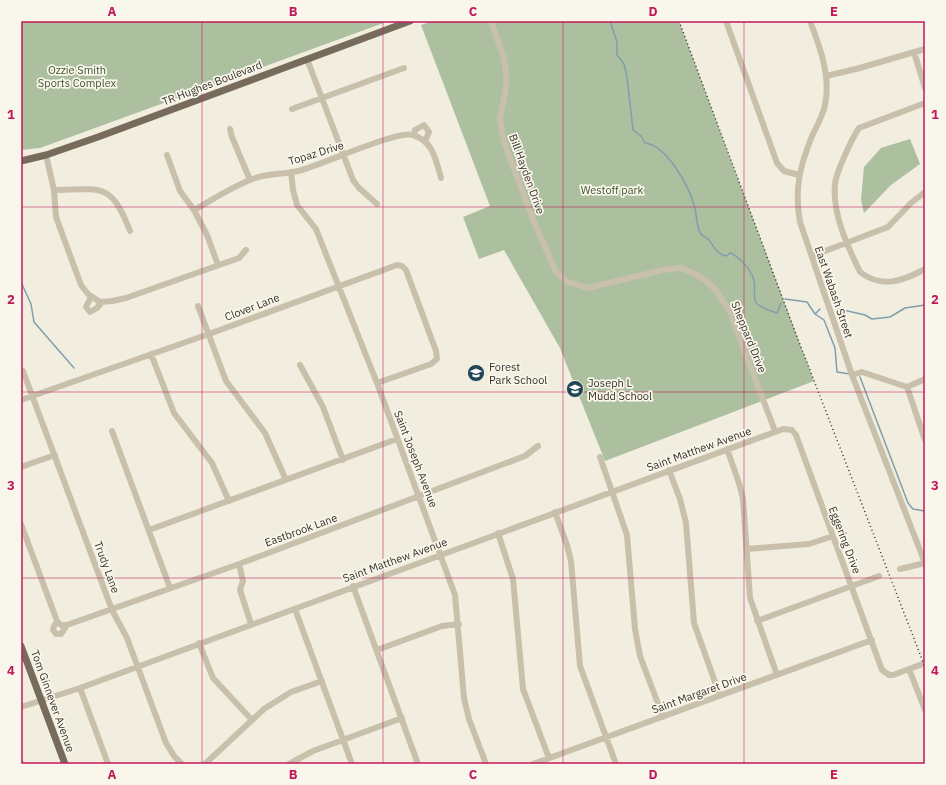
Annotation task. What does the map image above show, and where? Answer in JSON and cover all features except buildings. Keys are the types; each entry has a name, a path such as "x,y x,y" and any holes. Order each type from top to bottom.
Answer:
{"main road":[{"name":"TR Hughes Boulevard","path":"21,161 46,155 410,21"},
{"name":"Tom Ginnever Avenue","path":"21,646 65,764"}],"street":[{"name":"Bill Hayden Drive","path":"491,21 504,58 506,71 506,87 500,119 502,136 510,161 556,272 568,282 588,288"},
{"path":"726,21 777,162 784,171 799,175"},
{"name":"East Wabash Street","path":"810,21 823,57 826,76 825,104 802,162 799,175 797,209 800,222 852,375 925,563"},
{"path":"826,76 925,49"},
{"path":"914,52 925,88"},
{"path":"307,59 353,180 359,188 377,204"},
{"path":"292,109 404,68"},
{"path":"925,103 866,124 859,128 854,135 839,170 835,183 834,196 837,212 860,272 876,281 884,283 894,281 925,269"},
{"name":"Topaz Drive","path":"194,210 250,180 265,174 291,172 400,135 414,135 415,130 424,125 429,132 425,141 433,151 441,178"},
{"path":"230,129 250,180"},
{"path":"414,135 425,141"},
{"path":"46,155 54,190 54,211 81,285 91,297 102,302 126,298 239,258 246,250"},
{"path":"167,155 180,190 194,210 207,235 218,266"},
{"name":"Saint Joseph Avenue","path":"291,172 297,205 316,228 377,383 455,595 466,709 486,764"},
{"path":"54,190 91,189 106,192 115,198 123,212 130,231"},
{"path":"812,256 888,227 911,203 925,192"},
{"name":"Clover Lane","path":"21,400 209,334 392,266 402,266 406,270 436,351 437,359 432,364 377,383"},
{"name":"Sheppard Drive","path":"588,288 663,270 681,268 695,274 706,282 724,300 730,312 775,431"},
{"path":"91,297 86,307 90,312 98,308 102,302"},
{"path":"198,306 226,381 265,433 286,480"},
{"path":"151,354 174,413 212,464 229,501"},
{"path":"300,365 323,407 343,460"},
{"name":"Trudy Lane","path":"23,371 112,610 127,638 166,743 174,756 182,764"},
{"path":"852,375 862,372 907,387 925,379"},
{"path":"907,387 925,440"},
{"name":"Eggering Drive","path":"775,431 787,429 796,435 882,670 885,673 893,675 909,669"},
{"path":"112,431 170,588"},
{"name":"Saint Matthew Avenue","path":"21,707 80,688 775,431"},
{"path":"149,530 398,439"},
{"name":"Eastbrook Lane","path":"21,525 62,624 112,610 420,497 525,456 538,446"},
{"path":"727,449 739,483 742,500 750,598 777,675"},
{"path":"21,467 55,455"},
{"path":"600,457 627,535 636,642 663,717"},
{"path":"669,470 680,499 686,523 694,623 720,696"},
{"path":"555,512 571,561 580,666 605,738 616,764"},
{"path":"498,533 513,579 523,689 549,758"},
{"path":"747,549 809,544 833,536"},
{"path":"900,569 925,563"},
{"path":"239,564 243,581 240,590 241,596 251,624"},
{"path":"757,621 879,576"},
{"path":"353,586 418,764"},
{"path":"295,608 352,764"},
{"path":"377,650 442,626 459,624"},
{"name":"Saint Margaret Drive","path":"533,764 872,640"},
{"path":"199,643 213,678 252,720"},
{"path":"925,663 909,669 925,710"},
{"path":"205,764 252,720 277,700 291,692 322,681"},
{"path":"80,688 108,764"},
{"path":"289,764 313,751 402,718"}],"green space":[{"name":"Ozzie Smith Sports Complex","path":"21,21 389,21 40,148 21,150"},
{"name":"Westoff park","path":"433,21 679,21 814,381 605,461 560,348 504,250 479,259 463,217 490,206 421,25"},
{"path":"910,139 920,164 891,185 864,213 861,200 864,167 881,148"}],"waterway":[{"path":"610,21 617,42 617,55 624,64 627,77 633,130 641,136 645,143 661,151 676,168 691,197 701,235 709,240 719,253 726,256 730,253 741,260 754,280 755,299 757,304 777,313 781,303"},
{"path":"21,282 31,304 34,322 74,368"},
{"path":"785,299 807,302 815,314 824,320 835,348 837,372 850,374"},
{"path":"839,309 865,315 872,319 890,317 905,308 925,305"},
{"path":"815,314 820,309"},
{"path":"860,377 908,503 913,509 925,511"}],"railway":[{"path":"679,21 794,329 925,667"}],"place":[{"name":"Forest Park School","path":"476,373"},
{"name":"Joseph L Mudd School","path":"575,389"}]}
